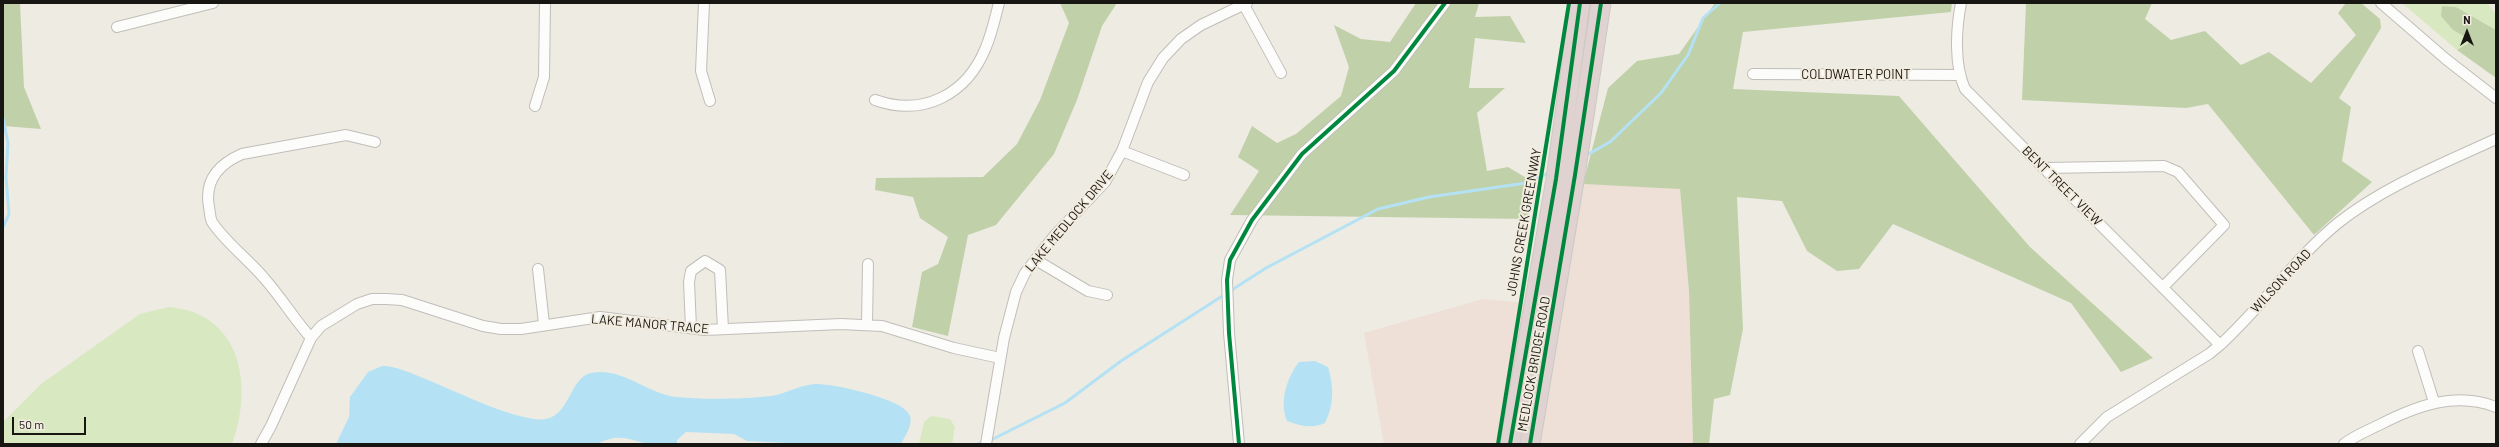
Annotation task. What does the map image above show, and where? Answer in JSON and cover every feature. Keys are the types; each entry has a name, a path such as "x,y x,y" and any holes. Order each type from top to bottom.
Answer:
{"highway":[{"name":"MEDLOCK BRIDGE ROAD","path":"1510,444 1556,179 1580,3"},
{"name":"MEDLOCK BRIDGE ROAD","path":"1530,444 1575,175 1600,3"}],"street":[{"path":"117,27 213,3"},
{"path":"535,106 544,76 545,3"},
{"path":"704,3 701,72 710,101"},
{"path":"875,100 901,107 915,107 929,103 955,89 976,68 983,54 999,3"},
{"path":"1239,444 1229,332 1227,280 1230,260 1252,220 1302,154 1394,71 1445,3"},
{"name":"BENT TREET VIEW","path":"1961,3 1959,15 1959,75 1965,89 2220,345"},
{"path":"2380,3 2447,60 2496,98"},
{"path":"1245,4 1281,73"},
{"name":"LAKE MEDLOCK DRIVE","path":"986,444 1000,358 1016,292 1025,273 1056,235 1105,182 1122,151 1148,82 1163,58 1181,38 1207,22 1245,4"},
{"name":"COLDWATER POINT","path":"1753,74 1959,75"},
{"path":"311,338 292,317 264,278 212,221 207,197 209,184 218,168 242,154 346,135 375,142"},
{"name":"WILSON ROAD","path":"2080,444 2107,417 2209,354 2220,345 2316,243 2359,208 2407,180 2496,139"},
{"path":"1122,151 1184,175"},
{"path":"2044,168 2164,166 2178,172 2224,225 2163,287"},
{"path":"1036,260 1088,291 1106,295"},
{"path":"691,328 689,282 691,271 705,261 720,270 723,329"},
{"path":"867,325 868,264"},
{"path":"538,269 544,324"},
{"name":"LAKE MANOR TRACE","path":"261,444 272,426 311,338 321,326 336,315 372,299 402,300 483,326 501,329 521,329 544,324 600,317 691,328 723,329 867,325 882,326 954,348 1000,358"},
{"path":"2418,351 2434,402"},
{"path":"2348,442 2392,418 2434,402 2457,399 2496,407"}],"shaded area":[{"path":"1583,184 1680,188 1689,291 1693,444 1384,444 1364,333 1483,299 1540,304"}],"green space":[{"path":"3,3 20,3 24,87 41,129 3,126"},
{"path":"1060,3 1117,3 1102,26 1077,100 1054,154 996,225 968,235 948,336 912,327 922,272 938,264 948,237 920,218 913,197 875,190 876,178 983,177 1017,144 1040,100 1069,23"},
{"path":"1416,3 1479,3 1475,17 1510,16 1526,43 1475,38 1469,88 1505,88 1477,113 1487,171 1508,167 1535,183 1528,219 1230,215 1259,171 1238,157 1252,126 1277,143 1296,134 1341,96 1349,67 1334,25 1361,39 1390,42"},
{"path":"1715,3 1952,3 1951,12 1743,32 1733,89 1899,96 2030,247 2153,358 2121,372 2071,303 1893,224 1859,269 1837,271 1807,251 1782,201 1737,197 1743,329 1730,395 1714,399 1709,444 1693,444 1689,291 1680,189 1583,184 1608,88 1637,61 1679,54"},
{"path":"2026,3 2152,3 2145,19 2171,40 2205,31 2241,65 2269,52 2311,83 2356,35 2338,13 2346,3 2361,3 2380,19 2381,28 2339,98 2351,107 2342,161 2372,182 2314,235 2208,104 2186,108 2022,100"},
{"path":"2402,3 2487,3 2496,14 2496,30 2456,7 2442,6 2442,16 2453,30 2472,41 2457,50"},
{"path":"2442,6 2456,7 2496,30 2496,78 2457,50 2472,41 2453,30 2441,16"},
{"path":"169,307 193,312 212,323 226,337 236,356 241,376 242,399 239,421 232,444 3,444 3,422 41,384 140,314"},
{"path":"931,416 950,419 955,427 952,444 919,444 924,422"}],"water":[{"path":"1315,361 1328,367 1331,382 1331,403 1325,423 1315,426 1306,426 1287,421 1284,398 1291,375 1299,362"},
{"path":"382,366 403,370 478,402 534,419 546,419 555,415 562,408 577,383 583,377 591,373 602,372 613,373 666,395 699,399 771,396 809,385 824,384 851,389 882,398 905,410 911,419 908,430 901,444 808,444 747,441 734,434 686,432 677,440 677,444 659,445 623,438 611,439 597,444 336,444 349,417 350,397 368,372"}],"waterway":[{"path":"1585,156 1610,142 1661,93 1688,55 1703,18 1720,3"},
{"path":"3,118 8,143 6,177 9,214 3,227"},
{"path":"978,444 991,440 1065,403 1121,361 1266,268 1378,209 1429,197 1526,183 1549,173"}],"cycle path":[{"path":"1239,444 1229,333 1227,280 1230,260 1252,220 1302,154 1394,71 1445,3"},
{"name":"JOHNS CREEK GREENWAY","path":"1498,444 1569,3"},
{"path":"1510,444 1556,179 1580,3"},
{"path":"1530,444 1575,175 1601,3"}]}
